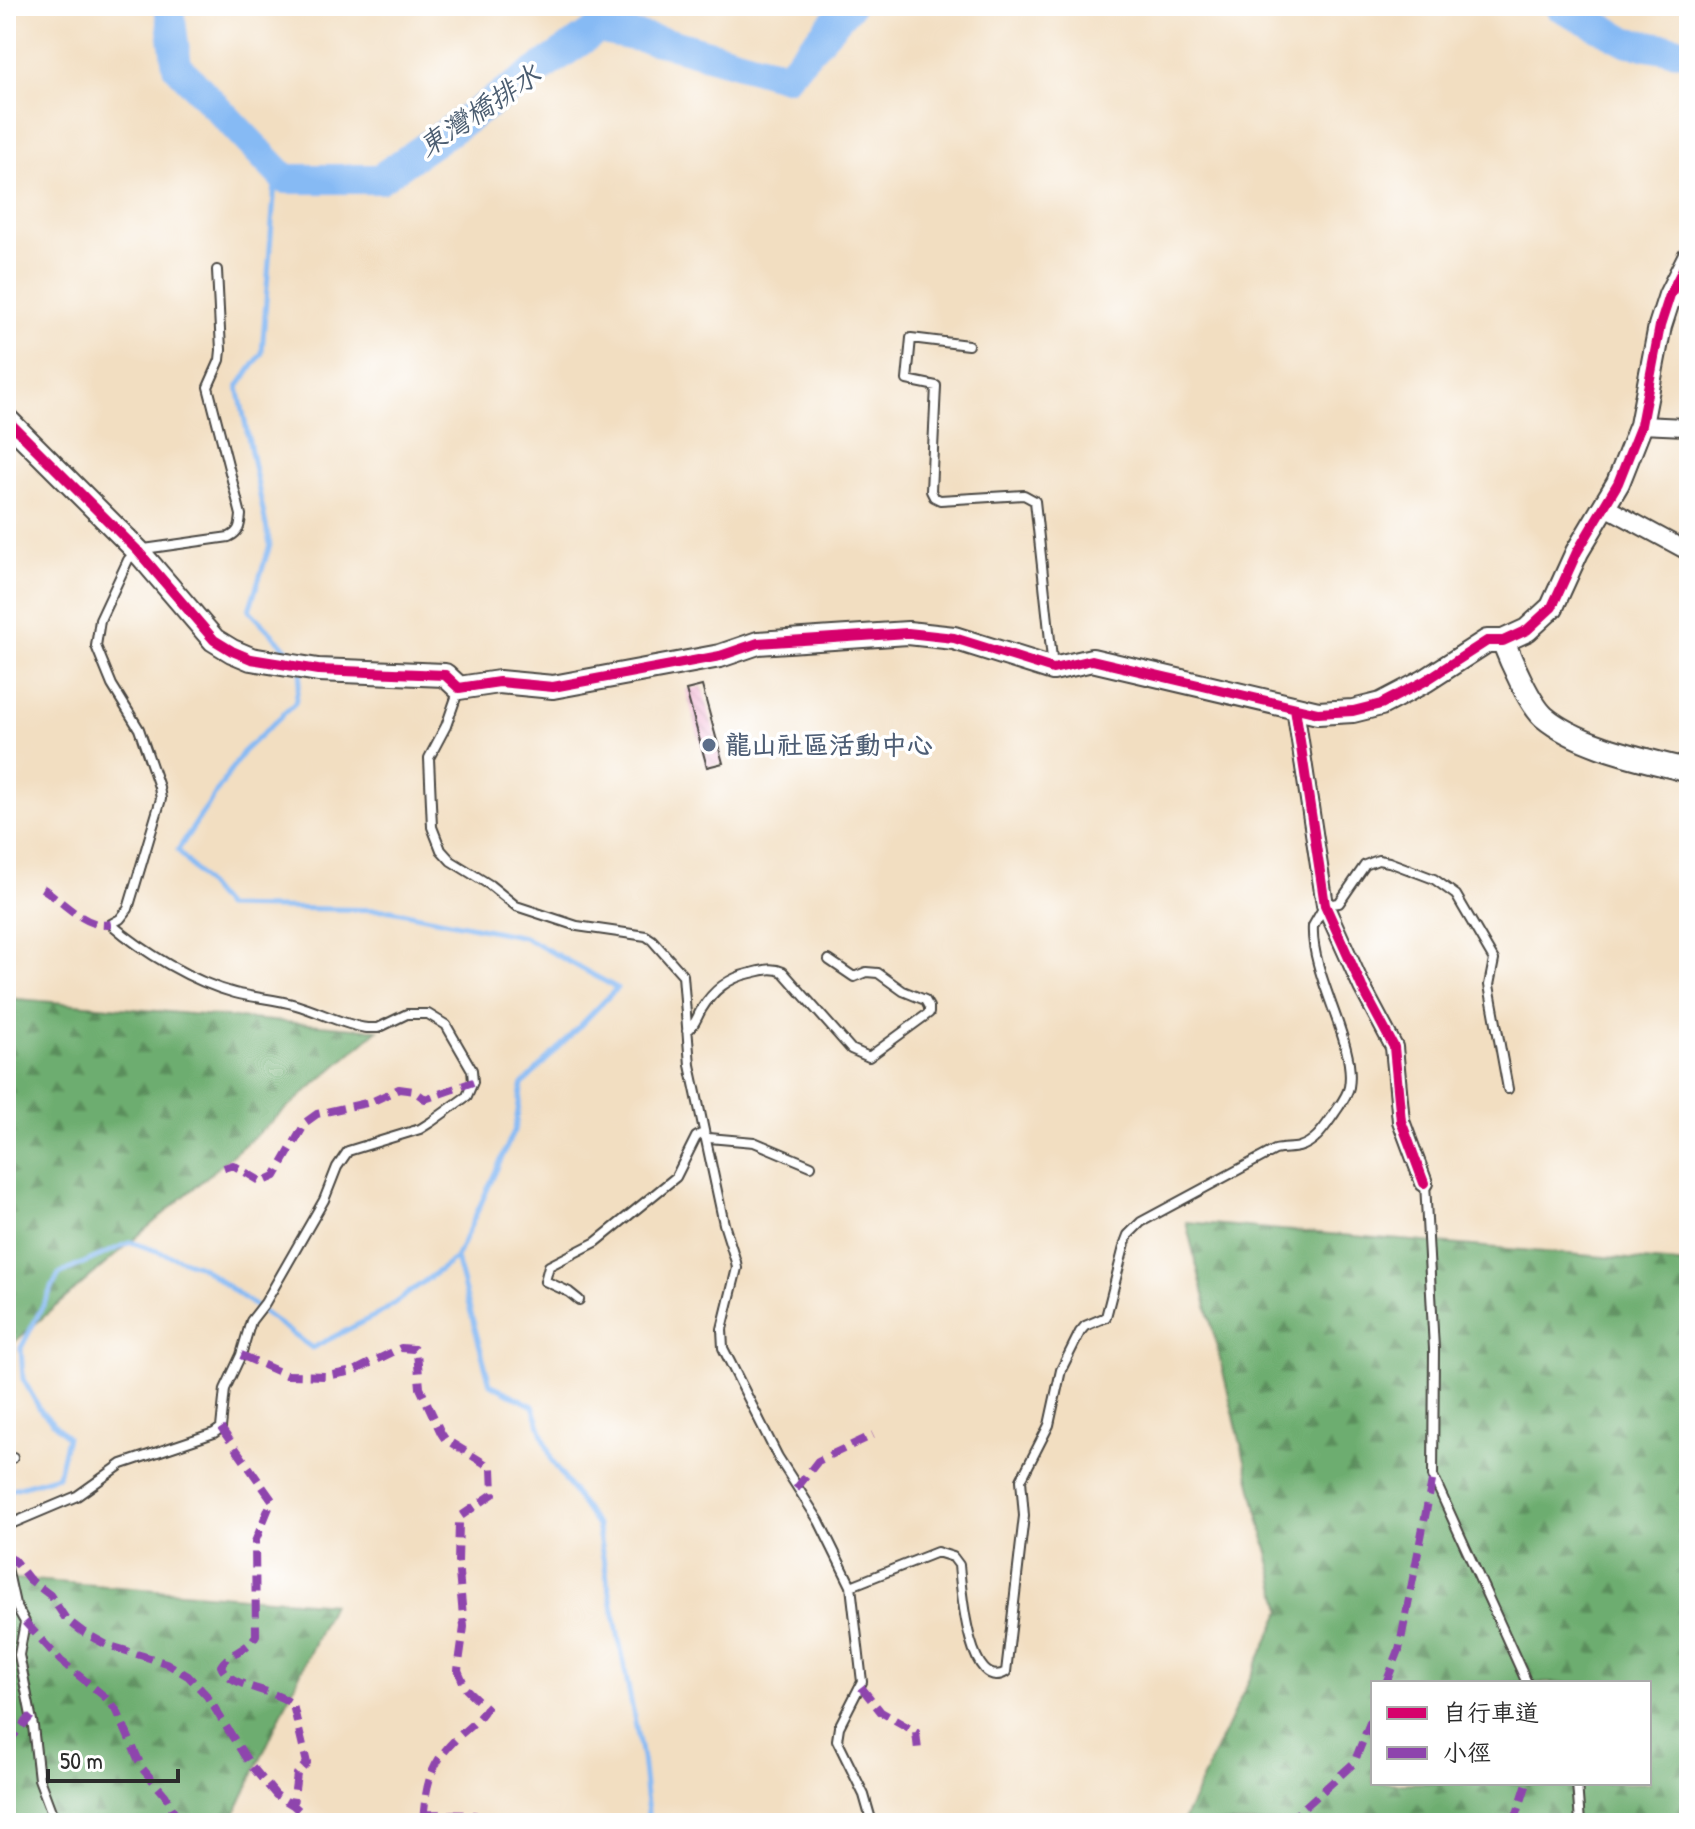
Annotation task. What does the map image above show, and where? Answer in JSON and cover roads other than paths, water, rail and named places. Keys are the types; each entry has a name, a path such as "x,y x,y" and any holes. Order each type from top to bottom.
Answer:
{"street":[{"path":"6,419 137,550 214,640 251,659 313,669 445,675 459,688 499,682 553,687 720,656 758,643 908,633 954,638 1053,669 1092,660 1318,713 1353,711 1381,704 1425,681 1487,641 1503,641 1527,630 1552,607 1577,552 1618,483 1641,425 1660,326 1670,295 1689,257"},
{"path":"1641,425 1685,427 1689,433"},
{"path":"1604,506 1689,552"},
{"path":"1503,641 1514,670 1542,715 1569,732 1640,761 1689,771"},
{"path":"1295,708 1325,905 1362,987 1394,1047 1401,1121 1424,1183"}],"lane":[{"path":"6,1526 77,1496 122,1464 221,1428 225,1389 241,1355 251,1321 265,1303 324,1200 337,1167 348,1151 420,1129 467,1096 473,1082 472,1070 446,1025 428,1014 407,1014 378,1028 367,1028 286,1002 238,994 214,987 141,948 111,924 128,909 161,799 139,729 112,685 96,646 100,620 128,560 137,550 229,537 237,533 240,526 241,515 208,387 221,350 217,270"},
{"path":"968,345 911,338 907,380 936,386 931,491 940,500 1024,495 1035,501 1053,669"},
{"path":"459,688 446,726 429,758 432,827 441,850 451,861 490,885 516,906 577,926 636,934 652,940 683,975 690,1065 724,1224 737,1268 722,1329 724,1352 778,1457 819,1521 851,1586 862,1682 839,1727 837,1740 864,1795 872,1823"},
{"path":"851,1586 937,1552 953,1557 959,1565 966,1631 980,1663 997,1676 1006,1672 1024,1516 1021,1480 1049,1425 1061,1370 1080,1332 1085,1326 1106,1317 1128,1235 1141,1222 1275,1150 1298,1148 1318,1136 1346,1095 1350,1075 1344,1046 1328,1000 1313,926 1325,905 1339,903 1365,865 1378,860 1389,862 1434,879 1456,895 1494,960 1489,985 1508,1089"},
{"path":"687,1031 694,1026 720,986 739,976 768,969 783,972 851,1049 864,1055 875,1054 929,1013 925,1000 903,991 878,973 866,972 854,977 829,960"},
{"path":"579,1300 545,1281 549,1266 596,1242 676,1177 696,1137 754,1142 811,1166"},
{"path":"1424,1183 1434,1349 1433,1476 1526,1681"},
{"path":"6,1563 15,1604 25,1622 19,1655 33,1726 39,1779 51,1811 60,1823"},
{"path":"1577,1785 1580,1823"}],"waterway":[{"name":"東灣橋排水","path":"169,6 177,66 285,179 379,179 598,29 669,43 786,76 849,6"},
{"name":"東灣橋排水","path":"1559,6 1628,42 1689,52"},
{"path":"276,170 262,353 238,387 270,545 249,610 295,658"},
{"path":"6,1491 58,1476 67,1437 41,1411 23,1379 21,1348 59,1274 131,1242 200,1266 312,1348 384,1311 456,1258 515,1129 522,1085 617,988 524,937 391,910 225,907 178,850 243,752 295,703 301,673"},
{"path":"456,1258 490,1384 533,1406 552,1461 597,1526 642,1758 649,1823"}],"place":[{"name":"龍山社區活動中心","path":"709,745"}]}
